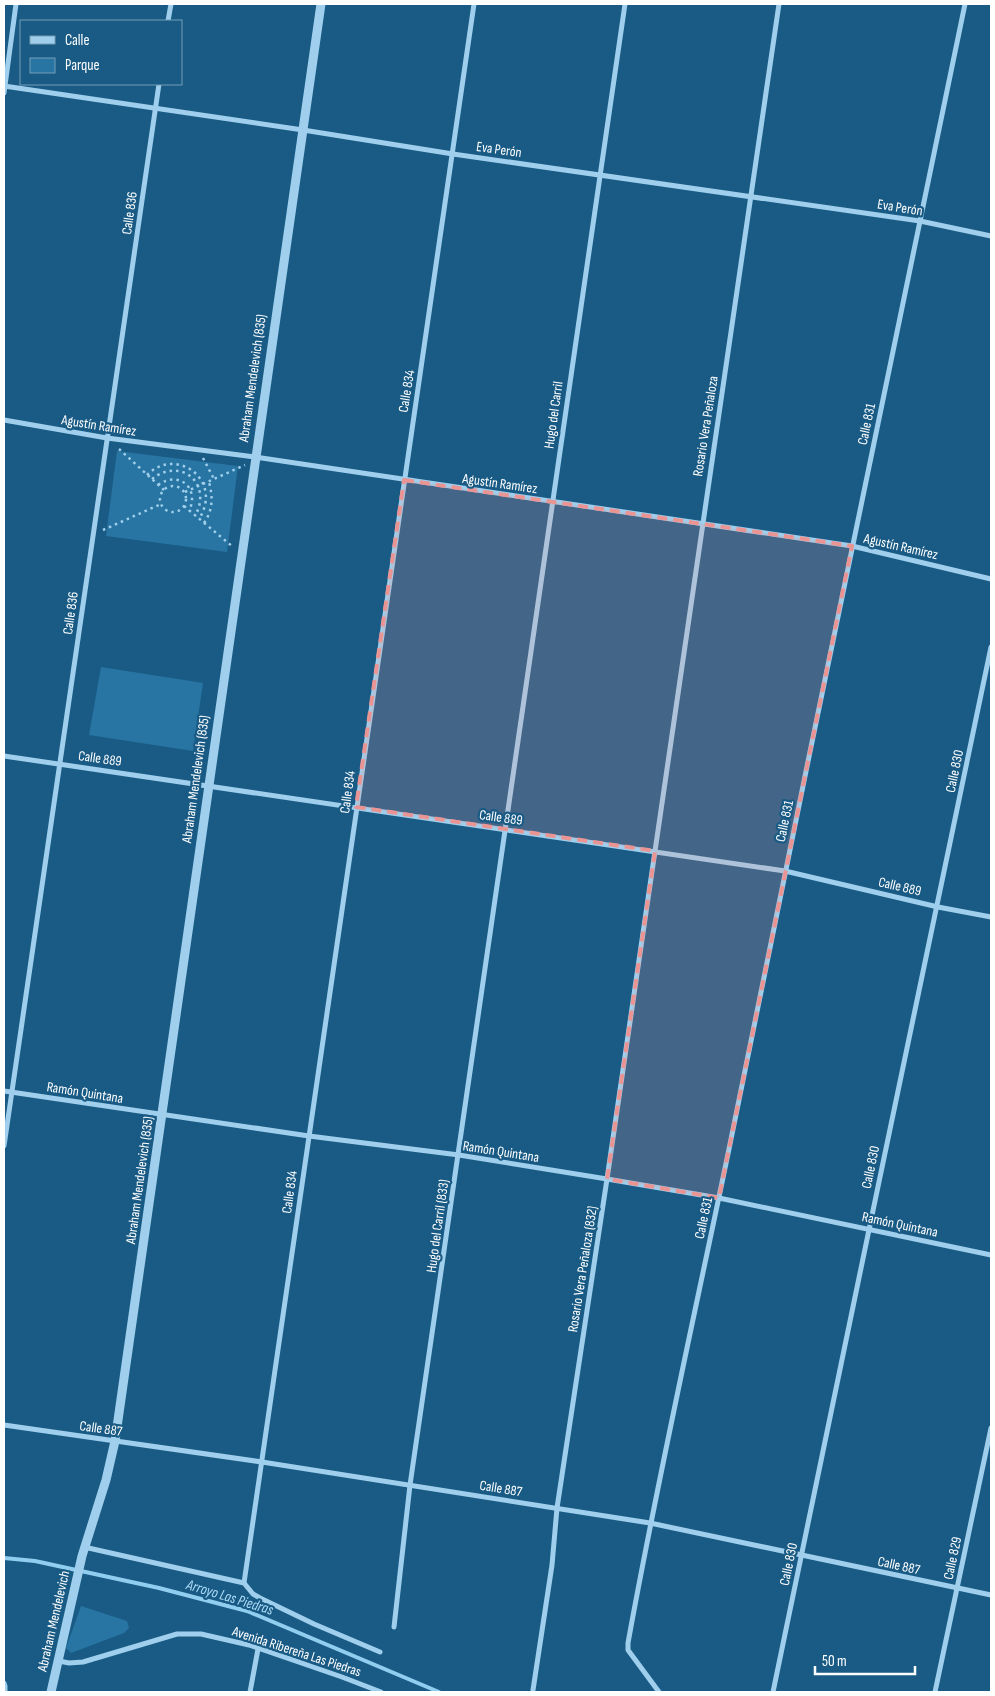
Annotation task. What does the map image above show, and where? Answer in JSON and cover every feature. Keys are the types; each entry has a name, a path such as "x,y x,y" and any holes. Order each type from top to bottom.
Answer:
{"street":[{"path":"4,93 16,4"},
{"path":"168,20 171,4"},
{"name":"Abraham Mendelevich (835)","path":"83,1552 106,1480 115,1441 321,4"},
{"name":"Calle 834","path":"244,1583 474,4"},
{"name":"Hugo del Carril","path":"504,829 625,4"},
{"name":"Rosario Vera Peñaloza","path":"655,851 779,4"},
{"name":"Calle 831","path":"659,1692 628,1650 628,1643 650,1523 719,1198 965,4"},
{"name":"Calle 836","path":"4,1146 159,85"},
{"name":"Eva Perón","path":"4,86 453,154 920,221 991,236"},
{"name":"Agustín Ramírez","path":"4,420 107,438 852,546 991,578"},
{"name":"Calle 830","path":"773,1692 868,1229 938,907 991,647"},
{"name":"Calle 889","path":"4,756 785,871 938,907 991,917"},
{"name":"Hugo del Carril (833)","path":"394,1627 410,1485 459,1155 504,829"},
{"name":"Rosario Vera Peñaloza (832)","path":"533,1690 552,1565 557,1508 655,851"},
{"name":"Ramón Quintana","path":"4,1091 309,1136 459,1155 607,1179 719,1198 991,1255"},
{"name":"Calle 887","path":"4,1425 262,1462 650,1523 991,1596"},
{"name":"Calle 829","path":"935,1692 991,1428"},
{"name":"Avenida Ribereña Las Piedras","path":"83,1552 244,1583 253,1594 260,1598 314,1624 380,1652"},
{"name":"Abraham Mendelevich","path":"51,1692 83,1552"},
{"name":"Avenida Ribereña Las Piedras","path":"59,1661 69,1663 83,1662 177,1634 201,1634 249,1645 381,1692"},
{"path":"250,1692 258,1649"},
{"path":"4,1683 6,1686 5,1692"}],"path":[{"path":"107,438 164,490"},
{"path":"199,450 214,479"},
{"path":"185,492 255,459"},
{"path":"147,475 160,466 170,464 182,465 192,470 200,478 207,498 205,510 199,519"},
{"path":"152,479 168,470 178,470 194,480 198,486 201,498 200,507 195,516"},
{"path":"158,485 164,480 177,479 183,482 190,490 192,504 189,511"},
{"path":"204,523 211,507 212,494 209,481"},
{"path":"174,486 185,492 186,501 184,506 178,511 166,510 161,504 161,495 164,490 174,486"},
{"path":"93,534 161,504"},
{"path":"184,506 241,554"}],"highlighted area":[{"path":"404,480 852,546 719,1198 607,1179 655,851 356,807"}],"green space":[{"path":"117,451 238,466 227,552 106,536"},
{"path":"101,667 203,683 193,751 89,735"},
{"path":"81,1606 127,1621 129,1628 124,1633 71,1653 66,1648"}],"waterway":[{"name":"Arroyo Las Piedras","path":"4,1558 35,1561 159,1588 247,1611 439,1692"}]}
